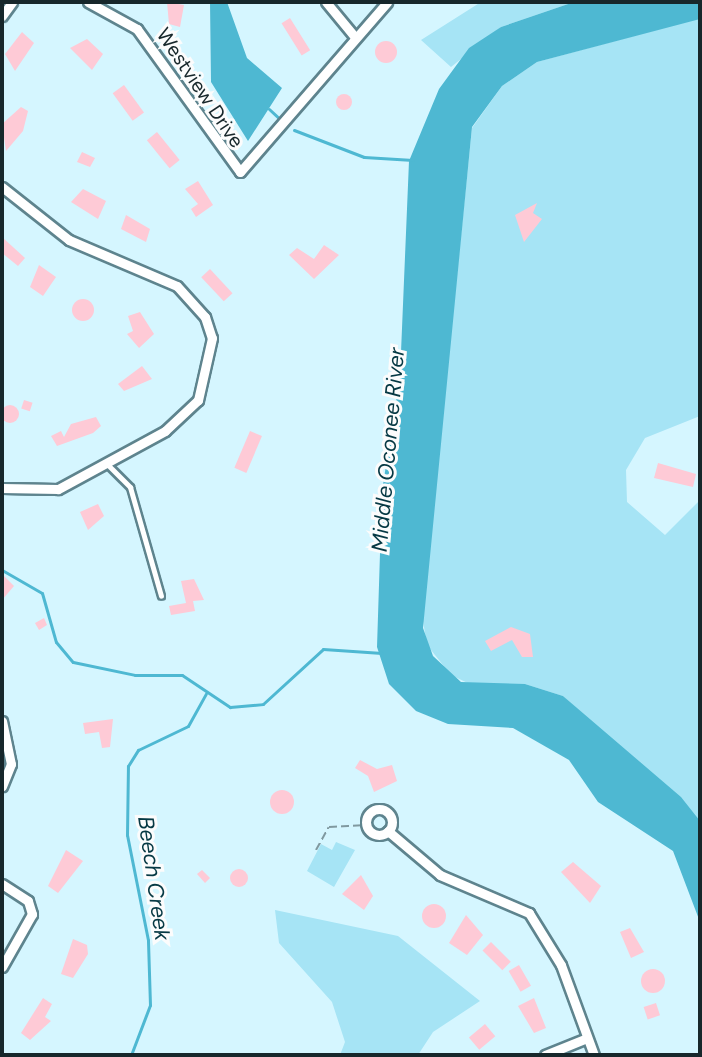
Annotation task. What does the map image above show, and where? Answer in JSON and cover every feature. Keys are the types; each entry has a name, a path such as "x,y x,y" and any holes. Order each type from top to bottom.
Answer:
{"street":[{"path":"2,16 12,2"},
{"name":"Westview Drive","path":"88,2 137,29 240,172 324,82 354,36"},
{"path":"326,2 354,36 387,2"},
{"path":"2,187 69,240 177,286 205,317 211,362 198,400 165,431 42,494 2,488"},
{"path":"2,721 11,764 2,786"},
{"path":"388,831 440,875 529,913 561,965 594,1055"},
{"path":"2,884 28,901 32,914 2,967"},
{"path":"545,1055 587,1038"}],"lane":[{"path":"106,463 130,487 161,596"}],"path":[{"path":"316,850 329,827 362,825"}],"shaded area":[{"path":"210,2 227,2 247,58 282,88 248,141 211,82"},
{"path":"481,2 574,2 501,27 451,67 421,40"},
{"path":"574,2 700,2 700,19 537,62 502,86 472,127 423,628 433,656 461,682 525,684 563,696 681,797 700,821 700,922 673,851 598,802 569,760 513,728 448,724 416,711 389,684 377,647 382,491 400,376 409,161 439,89 469,48 501,27"},
{"path":"700,18 700,416 645,438 626,470 627,502 665,535 700,500 700,821 563,696 525,684 474,686 451,675 427,645 422,615 472,128 502,86 537,62"},
{"path":"336,842 355,850 334,887 307,871 321,844 332,850"},
{"path":"275,910 398,936 480,1001 433,1032 418,1055 340,1055 345,1042 332,1002 279,943"}],"building":[{"path":"167,2 184,5 180,27 169,24"},
{"path":"290,18 310,50 302,56 282,23"},
{"path":"22,32 34,43 15,71 5,54"},
{"path":"87,39 103,54 92,70 70,48"},
{"path":"386,41 394,44 397,52 394,60 386,63 378,60 375,52 378,44"},
{"path":"124,85 144,113 133,121 113,93"},
{"path":"344,94 352,102 344,110 336,102"},
{"path":"21,107 28,111 23,131 6,151 2,124"},
{"path":"157,132 180,160 170,168 147,140"},
{"path":"82,152 95,158 90,167 77,162"},
{"path":"198,181 213,205 196,217 191,209 198,204 185,189"},
{"path":"83,189 106,201 98,219 71,202"},
{"path":"537,203 533,213 542,219 524,242 515,215"},
{"path":"126,215 150,229 146,242 121,229"},
{"path":"2,237 25,258 18,266 2,253"},
{"path":"324,245 339,255 314,279 289,255 297,248 314,259"},
{"path":"39,265 56,277 43,296 30,287"},
{"path":"210,269 233,293 224,301 201,277"},
{"path":"83,299 91,302 94,310 91,318 83,321 75,318 72,310 75,302"},
{"path":"140,312 154,334 139,348 127,334 133,331 128,316"},
{"path":"142,366 152,379 124,391 118,384"},
{"path":"24,400 33,403 30,411 21,409"},
{"path":"10,405 19,414 10,423 1,414"},
{"path":"96,417 101,426 93,433 57,446 51,436 61,431 64,437 71,424"},
{"path":"250,431 262,436 246,473 234,468"},
{"path":"658,463 696,474 693,487 654,478"},
{"path":"98,504 104,516 88,530 80,512"},
{"path":"2,574 14,586 2,600"},
{"path":"194,579 204,600 193,601 195,611 171,615 169,606 186,603 181,581"},
{"path":"44,618 47,625 39,630 35,623"},
{"path":"511,627 530,634 533,657 522,657 512,640 491,651 485,641"},
{"path":"113,719 110,747 102,748 99,732 85,734 83,723"},
{"path":"360,760 377,769 392,765 397,781 374,792 368,776 355,768"},
{"path":"282,790 291,793 294,802 291,811 282,814 273,811 270,802 273,793"},
{"path":"66,850 83,861 58,893 48,886"},
{"path":"573,862 601,886 590,903 561,872"},
{"path":"235,869 243,869 248,878 246,885 235,887 230,882 230,874"},
{"path":"202,870 210,878 205,883 197,874"},
{"path":"361,875 373,896 364,910 342,894"},
{"path":"434,904 445,911 446,916 439,927 434,928 423,921 422,916 429,905"},
{"path":"466,915 483,935 467,955 449,943"},
{"path":"630,928 644,952 631,958 620,932"},
{"path":"73,939 87,945 88,954 73,978 61,974"},
{"path":"491,942 511,962 502,970 483,950"},
{"path":"519,965 531,986 521,992 509,971"},
{"path":"653,969 664,976 665,981 658,992 653,993 642,986 641,981 648,970"},
{"path":"43,998 52,1004 45,1017 51,1021 30,1040 21,1033"},
{"path":"534,998 546,1028 534,1033 518,1006"},
{"path":"656,1003 660,1015 648,1019 644,1007"},
{"path":"485,1024 495,1036 479,1050 469,1037"}],"waterway":[{"path":"269,109 281,120"},
{"path":"294,130 364,157 413,160"},
{"path":"2,570 42,593 56,642 73,662 135,675 182,675 230,707 263,704 323,649 382,653"},
{"name":"Beech Creek","path":"131,1055 150,1005 148,940 127,835 128,766 138,750 188,726 206,694"}],"water label":[{"name":"Middle Oconee River","path":"388,450"}]}
